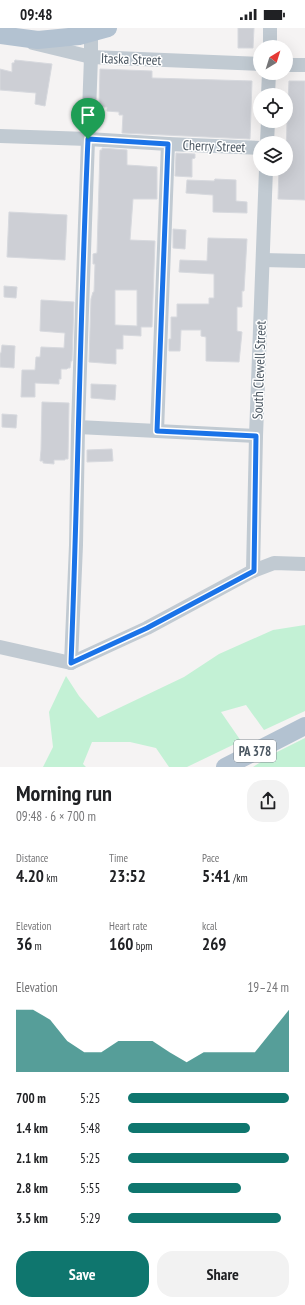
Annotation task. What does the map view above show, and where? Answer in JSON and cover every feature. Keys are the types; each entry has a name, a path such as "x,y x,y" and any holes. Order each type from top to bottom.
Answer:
{"main road":[{"path":"3,36 38,40 79,36 91,30 108,28"},
{"name":"PA 378","path":"225,767 305,726"}],"street":[{"path":"270,28 270,40"},
{"path":"71,663 76,545 78,427 91,30"},
{"name":"Itaska Street","path":"3,36 91,58 253,64"},
{"path":"293,65 305,65"},
{"name":"Cherry Street","path":"0,136 253,148"},
{"path":"157,431 168,144"},
{"name":"South Clewell Street","path":"254,571 256,436 266,176"},
{"path":"262,260 305,261"},
{"path":"78,427 256,436"},
{"path":"0,647 71,663 147,628 254,571 274,563 305,564"}],"green space":[{"path":"305,625 305,711 264,730 246,705 221,712 241,741 187,767 169,767 156,748 130,742 92,742 83,764 86,767 43,767 53,747 49,712 66,676 79,696 98,718 184,677 219,654 273,630"},
{"path":"305,738 305,767 253,767 275,753"}],"building":[{"path":"238,28 254,28 253,48 238,48"},
{"path":"15,60 52,64 45,106 35,104 36,93 0,90 0,69 12,72 12,63 14,63"},
{"path":"100,69 152,71 152,78 252,81 250,139 122,133 123,115 119,115 119,112 107,111 107,107 99,107"},
{"path":"289,81 305,81 305,200 278,199 279,176 293,176 293,136 287,136 287,128 293,128 293,88 289,88"},
{"path":"102,148 127,150 127,165 157,167 157,199 133,199 130,240 155,241 152,327 141,327 141,336 123,335 123,349 116,349 116,364 89,362 91,299 94,292 95,264 93,264 93,254 97,253 100,150 102,150","holes":["115,290 137,290 137,326 115,325"]},
{"path":"176,153 195,154 195,158 192,159 192,177 175,176"},
{"path":"215,179 236,180 236,201 247,202 247,213 213,212 213,195 186,193 187,180 214,181"},
{"path":"9,212 67,215 65,260 7,257"},
{"path":"173,229 186,230 185,249 173,248"},
{"path":"208,238 247,239 242,307 237,307 237,331 242,332 239,362 206,361 206,337 201,336 201,330 181,330 180,351 169,351 169,339 171,339 171,317 177,317 177,304 209,304 209,298 214,298 214,274 179,272 180,260 207,261"},
{"path":"4,286 17,287 16,298 4,297"},
{"path":"41,300 74,302 72,361 70,368 61,369 61,379 59,379 59,384 35,383 35,397 21,397 22,370 35,370 36,357 40,357 41,347 64,348 65,333 40,331"},
{"path":"2,345 15,346 14,368 0,367 0,353"},
{"path":"91,384 116,385 115,400 91,398"},
{"path":"42,402 69,403 68,459 54,460 54,464 43,463 43,461 40,461"},
{"path":"2,414 17,415 16,428 2,427"},
{"path":"112,449 113,461 87,462 87,450"}],"route":[{"path":"88,139 168,144 157,431 256,436 254,571 147,628 71,663 76,545 78,427 88,139"}]}
